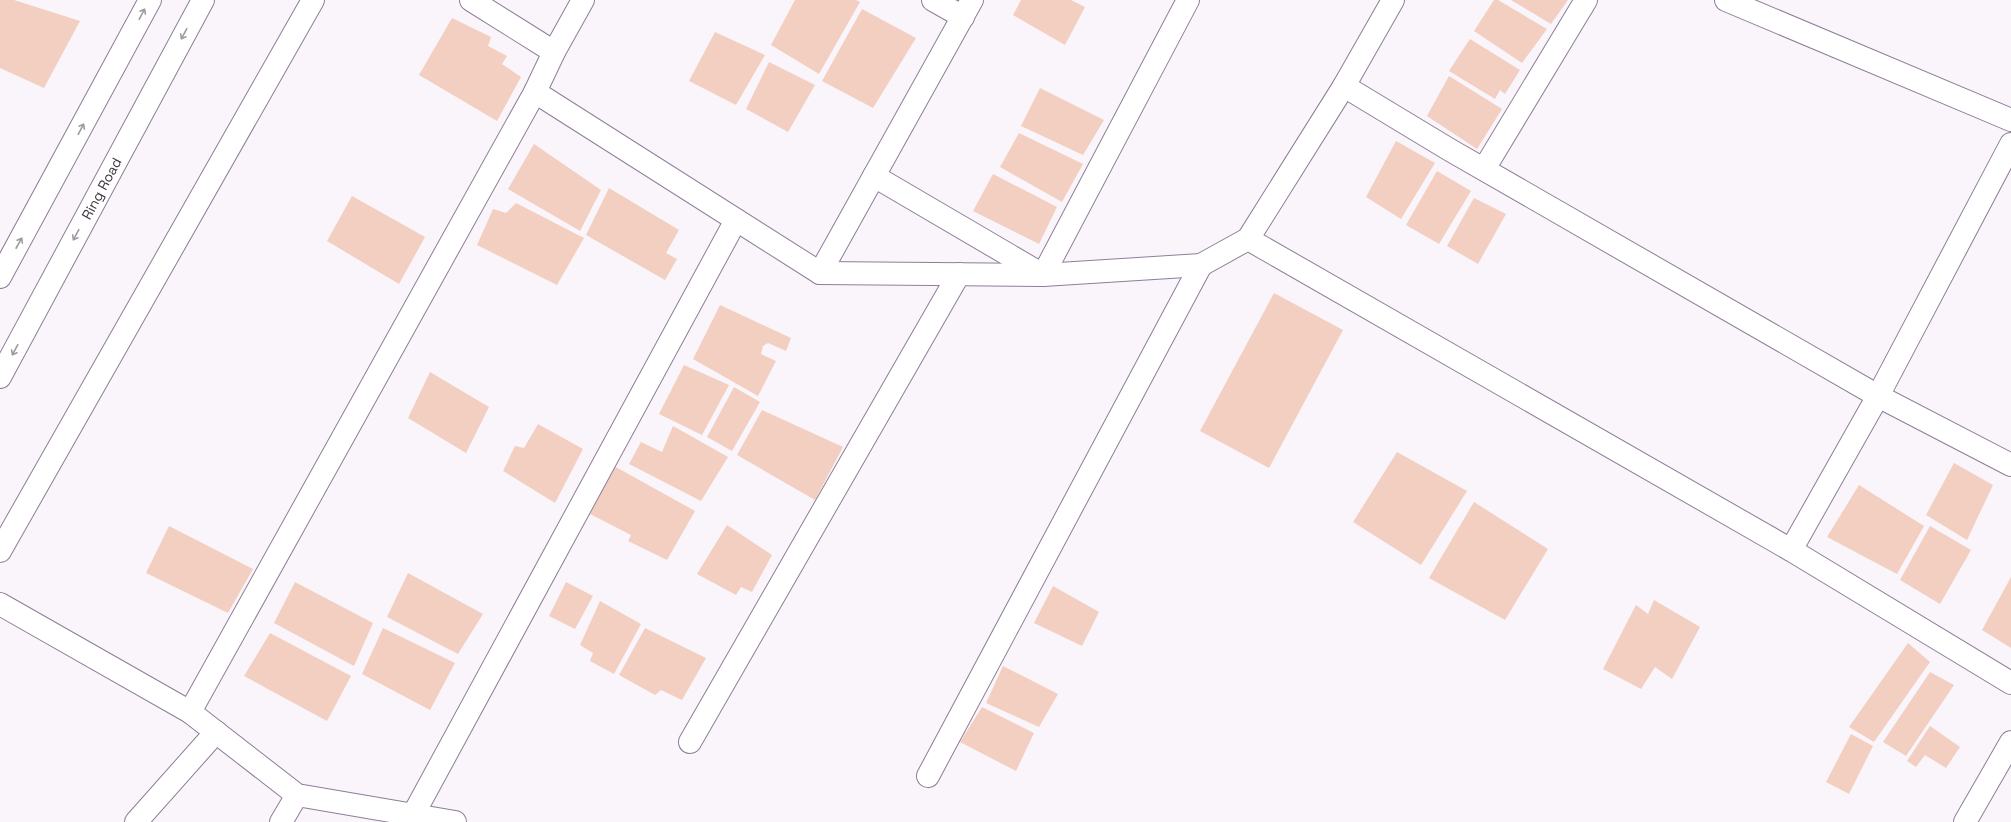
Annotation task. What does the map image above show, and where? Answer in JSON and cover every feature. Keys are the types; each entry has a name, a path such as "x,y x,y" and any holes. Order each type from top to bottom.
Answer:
{"main road":[{"path":"0,277 150,0"},
{"name":"Ring Road","path":"0,377 203,0"},
{"path":"0,550 313,0"},
{"path":"471,0 554,52"},
{"path":"190,712 535,92 554,52 583,0"},
{"path":"820,273 968,8 932,0"},
{"path":"1044,275 1188,0"},
{"path":"535,92 820,273 1044,275 1201,265 1248,239 1344,86 1393,0"},
{"path":"1484,169 1586,0"},
{"path":"1726,0 2011,120"},
{"path":"1344,86 1484,169 1878,396 2011,465"},
{"path":"1791,550 1878,396 2011,144"},
{"path":"874,176 1044,275"},
{"path":"413,815 736,220"},
{"path":"1248,239 1791,550 2011,683"},
{"path":"928,776 1201,265"},
{"path":"690,742 960,274"},
{"path":"0,604 190,712 297,795 455,822"},
{"path":"136,822 216,732"},
{"path":"1965,822 2011,742"},
{"path":"281,822 297,795"}],"building":[{"path":"0,0 14,0 80,21 44,88 0,68"},
{"path":"795,0 856,0 860,2 819,74 771,45"},
{"path":"1021,0 1071,0 1085,7 1065,45 1013,15"},
{"path":"1494,0 1498,0 1547,29 1522,63 1474,31"},
{"path":"1511,0 1568,0 1551,24"},
{"path":"862,9 916,38 873,108 822,81"},
{"path":"452,18 491,37 488,46 507,56 502,64 521,77 497,121 419,75"},
{"path":"715,32 765,55 736,105 689,81"},
{"path":"1470,39 1520,70 1505,94 1500,90 1495,99 1449,71"},
{"path":"769,62 815,85 788,132 746,109"},
{"path":"1449,76 1502,109 1477,149 1427,116"},
{"path":"1040,88 1104,120 1083,155 1021,126"},
{"path":"1019,133 1083,164 1062,202 1000,167"},
{"path":"1396,141 1435,163 1401,219 1366,197"},
{"path":"534,144 601,190 580,231 508,189"},
{"path":"1437,171 1471,191 1439,244 1406,225"},
{"path":"993,174 1057,207 1039,244 973,211"},
{"path":"609,188 679,230 666,253 677,259 665,280 586,235"},
{"path":"352,196 425,237 399,284 327,241"},
{"path":"1474,198 1506,214 1478,264 1447,246"},
{"path":"516,203 584,238 557,285 477,245 493,209 506,213"},
{"path":"1274,293 1343,330 1269,468 1200,431"},
{"path":"720,305 791,338 786,351 768,343 763,346 761,354 776,361 758,396 693,359"},
{"path":"684,365 729,385 702,435 659,414"},
{"path":"430,372 489,407 466,453 408,418"},
{"path":"734,387 760,402 732,451 707,437"},
{"path":"762,410 843,447 815,500 737,455"},
{"path":"538,424 583,449 555,503 503,471 515,446 524,448"},
{"path":"673,426 728,457 701,501 629,464 641,442 662,452"},
{"path":"1397,452 1467,491 1421,565 1353,522"},
{"path":"1954,463 1993,485 1967,540 1926,515"},
{"path":"614,466 695,511 667,560 628,541 631,535 590,514"},
{"path":"1859,485 1924,526 1897,574 1827,537"},
{"path":"1474,502 1548,549 1505,620 1429,578"},
{"path":"727,525 772,555 752,592 741,587 736,595 697,574"},
{"path":"169,526 253,569 228,613 146,573"},
{"path":"1930,526 1971,550 1940,604 1900,580"},
{"path":"408,573 483,614 458,654 387,617"},
{"path":"2011,577 2011,648 1982,630"},
{"path":"295,582 373,623 354,666 274,623"},
{"path":"566,582 593,596 575,629 549,616"},
{"path":"1053,586 1099,612 1082,646 1034,623"},
{"path":"1654,600 1700,627 1672,679 1655,667 1641,689 1603,669 1636,605 1648,614"},
{"path":"600,601 641,624 614,674 590,661 593,653 580,645"},
{"path":"383,628 455,663 430,710 362,674"},
{"path":"645,628 706,658 682,700 661,690 655,695 619,675"},
{"path":"270,633 351,676 327,721 244,676"},
{"path":"1908,643 1930,662 1874,742 1849,727"},
{"path":"1003,666 1058,694 1039,727 986,703"},
{"path":"1930,672 1954,685 1906,756 1883,742"},
{"path":"982,707 1034,733 1016,771 960,742"},
{"path":"1930,726 1960,747 1946,768 1925,755 1916,767 1907,761"},
{"path":"1851,734 1873,746 1849,794 1826,782"}]}
